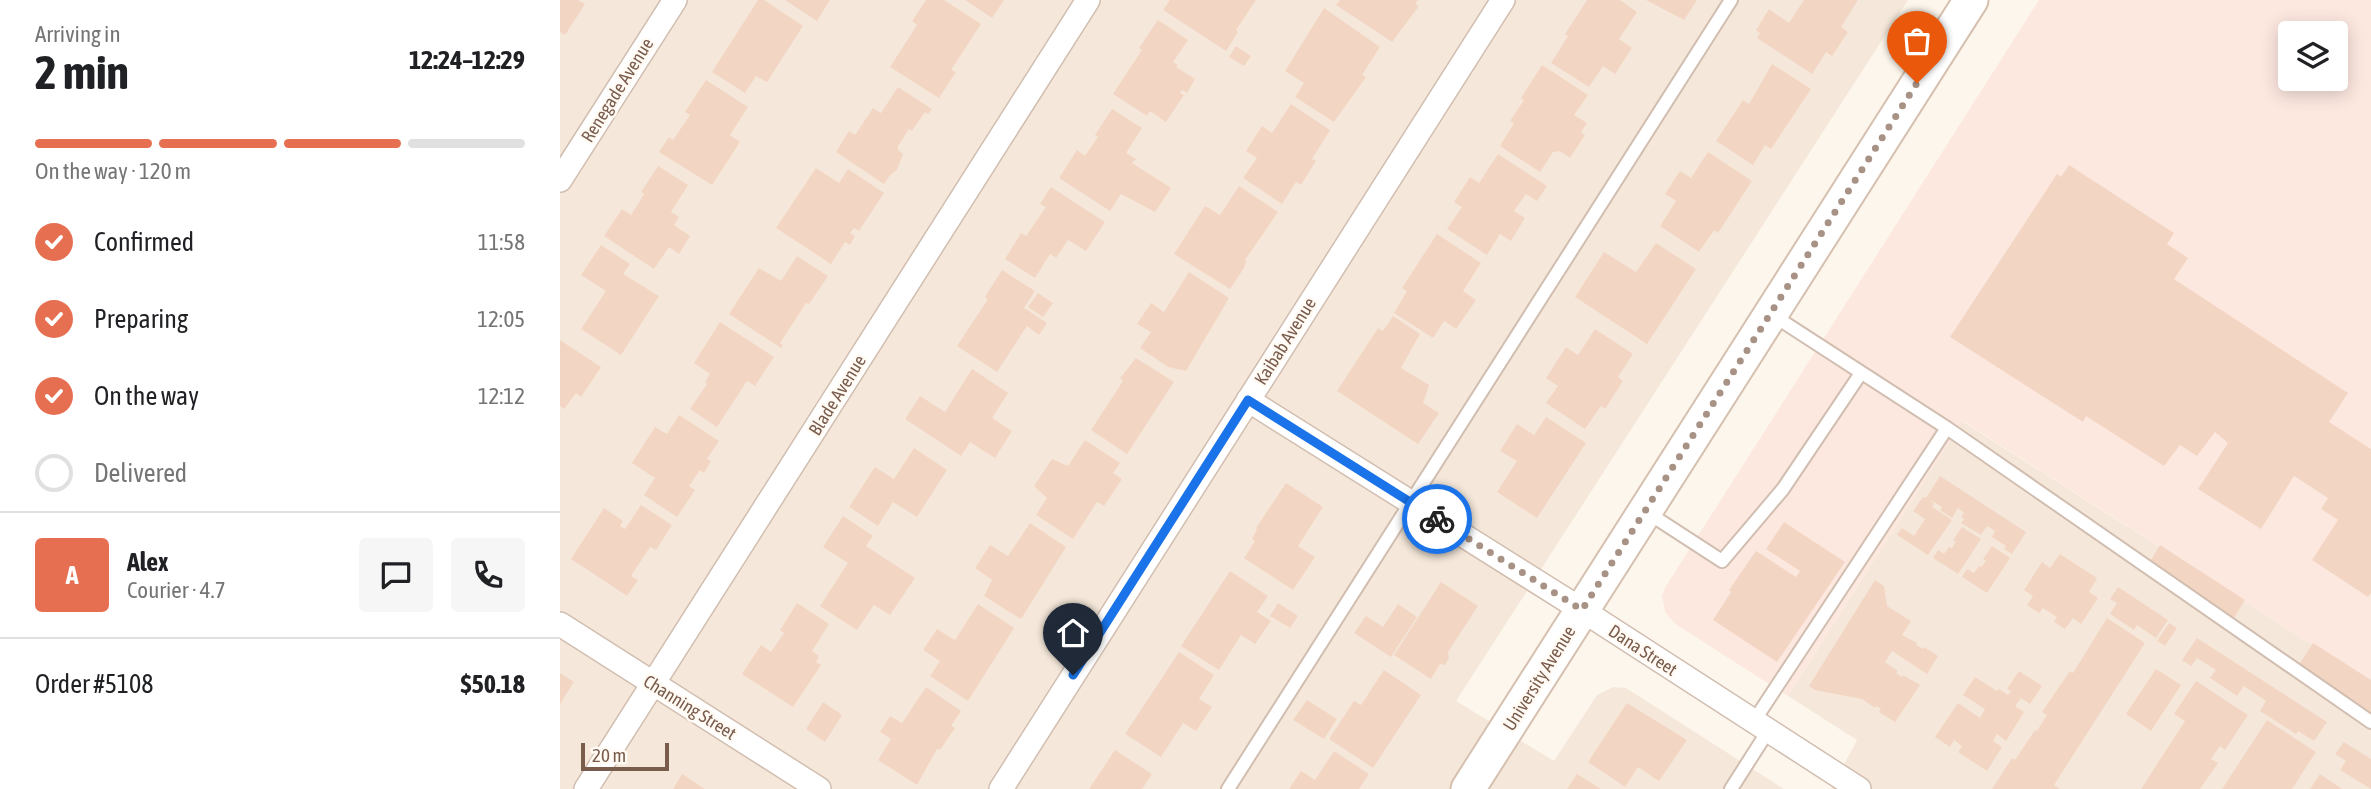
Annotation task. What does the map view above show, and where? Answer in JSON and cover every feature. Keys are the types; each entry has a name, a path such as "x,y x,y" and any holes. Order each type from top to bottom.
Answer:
{"street":[{"name":"Renegade Avenue","path":"560,180 675,0"},
{"name":"Blade Avenue","path":"586,789 1088,0"},
{"name":"Kaibab Avenue","path":"1001,789 1503,0"},
{"name":"University Avenue","path":"1468,789 1970,0"},
{"name":"Dana Street","path":"1248,400 1582,610 1859,789"},
{"name":"Channing Street","path":"560,624 819,789"}],"lane":[{"path":"1228,789 1731,0"},
{"path":"1771,314 1947,428 2371,722"},
{"path":"1645,511 1722,561 1783,489 1861,373"},
{"path":"1731,789 1761,726 1947,428"}],"shaded area":[{"path":"560,0 1908,0 1456,701 1554,761 1597,695 1613,687 1626,688 1784,789 560,789"},
{"path":"2039,0 2371,0 2371,682 1963,421 1788,696 1674,623 1665,612 1662,596"},
{"path":"1962,421 2371,682 2371,789 1831,789 1857,740 1788,696"}],"building":[{"path":"560,0 578,0 585,4 565,35 560,32"},
{"path":"758,0 764,0 803,26 767,82 756,76 745,93 712,72"},
{"path":"785,0 830,0 817,21"},
{"path":"926,0 944,0 981,24 951,70 956,72 939,98 890,67 917,25 912,21"},
{"path":"965,0 1004,0 992,18"},
{"path":"1170,0 1256,0 1226,51 1163,10"},
{"path":"1340,0 1418,0 1415,4 1419,6 1392,42 1336,5"},
{"path":"1587,0 1620,0 1637,12 1619,39 1632,48 1615,74 1603,66 1589,87 1551,63 1568,36 1565,34"},
{"path":"1646,0 1697,0 1684,20"},
{"path":"1804,0 1858,0 1841,27 1848,32 1832,56 1826,52 1812,74 1757,38 1760,33 1756,30 1769,9 1789,23"},
{"path":"1324,8 1380,47 1362,75 1366,77 1334,122 1295,97 1304,83 1285,71"},
{"path":"1158,20 1188,40 1173,62 1178,65 1176,67 1195,79 1187,93 1182,90 1180,93 1184,95 1166,122 1150,111 1147,116 1113,94"},
{"path":"1236,46 1251,56 1244,66 1229,57"},
{"path":"1772,64 1811,89 1771,149 1765,145 1753,165 1716,141 1743,100 1749,104"},
{"path":"1542,65 1588,95 1574,115 1587,123 1581,132 1585,135 1570,158 1560,151 1553,152 1540,172 1500,146 1514,123 1510,121 1524,100 1521,98"},
{"path":"706,80 748,107 730,135 740,142 712,185 659,152 669,137 673,140 690,115 685,112"},
{"path":"898,87 932,109 928,114 925,112 912,131 909,129 898,146 898,150 903,154 897,170 884,184 836,152 849,131 855,135 873,108 881,113"},
{"path":"1291,104 1330,130 1312,159 1316,161 1301,185 1296,182 1282,204 1243,178 1257,158 1246,151 1262,126 1272,133"},
{"path":"1112,109 1142,128 1126,153 1136,159 1132,163 1171,188 1155,212 1121,194 1110,211 1059,178 1077,150 1085,156"},
{"path":"1708,152 1752,181 1718,233 1714,230 1699,252 1660,226 1676,201 1665,194 1680,171 1691,178"},
{"path":"1498,154 1547,186 1537,201 1526,194 1514,211 1525,218 1511,241 1500,234 1487,255 1447,229 1462,207 1454,202 1470,177 1479,183"},
{"path":"2069,165 2174,233 2167,244 2188,258 2174,279 2348,393 2329,422 2371,449 2371,593 2368,597 2312,560 2338,520 2321,509 2328,498 2294,476 2261,529 2198,489 2228,443 2215,432 2197,456 2180,445 2164,466 2086,416 2083,422 1950,337 2057,174 2061,177"},
{"path":"658,166 688,185 671,212 679,217 674,225 690,236 679,254 669,247 654,269 604,236 622,209 631,215 644,194 641,192"},
{"path":"816,168 839,183 848,169 884,193 859,231 854,228 850,233 855,236 850,245 845,242 831,264 776,228"},
{"path":"1239,186 1278,212 1245,260 1244,268 1230,289 1174,254 1205,206 1220,215"},
{"path":"1051,187 1105,222 1086,251 1068,240 1056,258 1050,254 1035,278 1005,259 1021,233 1026,236 1046,207 1040,204"},
{"path":"1437,234 1481,263 1463,291 1476,300 1456,329 1444,321 1433,338 1394,313 1407,291 1402,288"},
{"path":"1656,243 1696,269 1647,344 1575,297 1604,252 1636,272"},
{"path":"601,245 630,264 623,274 659,296 621,355 581,329 606,291 581,275"},
{"path":"797,256 828,276 809,304 806,303 780,343 783,345 781,348 729,314 759,268 781,281"},
{"path":"1002,270 1035,291 1024,308 1047,323 1039,335 1027,326 997,372 957,346 988,299 985,297"},
{"path":"1189,272 1229,298 1186,371 1168,367 1140,348 1151,332 1137,324 1151,303 1164,312"},
{"path":"1038,293 1053,303 1043,317 1028,307"},
{"path":"1393,316 1420,334 1401,368 1429,385 1423,403 1439,413 1418,444 1337,391 1378,328 1383,331"},
{"path":"720,322 774,357 755,386 747,381 717,427 690,409 707,384 705,382 710,374 694,363"},
{"path":"1595,329 1633,354 1618,377 1623,381 1605,409 1601,406 1585,429 1546,403 1558,386 1546,378 1566,347 1578,355"},
{"path":"560,340 601,367 581,397 576,393 564,409 560,406"},
{"path":"1136,358 1174,382 1127,454 1091,430 1123,381 1120,378"},
{"path":"972,369 1008,393 992,418 1012,431 995,458 970,442 961,456 905,419 920,396 945,412"},
{"path":"679,415 719,441 707,459 711,461 704,473 700,470 689,486 695,490 677,517 644,495 655,478 632,463 655,427 667,434"},
{"path":"1546,417 1586,443 1537,518 1497,492 1517,461 1500,451 1517,424 1534,435"},
{"path":"1085,440 1120,463 1113,473 1122,479 1104,506 1097,502 1073,539 1036,515 1047,498 1034,486 1052,459 1068,466"},
{"path":"914,448 947,470 917,517 893,502 878,526 849,507 875,467 894,479"},
{"path":"1940,476 2026,532 2012,554 2004,549 2006,546 1992,537 1995,531 1987,526 1981,535 1961,523 1964,513 1958,508 1952,518 1940,510 1942,507 1930,500 1934,504 1932,507 1952,520 1928,555 1897,535 1902,528 1914,536 1925,519 1913,511 1923,497 1926,498"},
{"path":"1286,483 1323,507 1298,546 1315,557 1293,590 1244,558 1255,541 1252,539 1256,528"},
{"path":"641,505 672,525 656,550 650,547 631,576 638,580 627,596 571,559 604,508 623,521 620,526 625,529"},
{"path":"843,516 873,536 866,546 915,578 890,615 874,605 857,630 820,606 848,563 823,547"},
{"path":"1784,522 1845,562 1777,662 1713,620 1731,592 1729,590 1756,551 1796,577 1800,571 1766,549"},
{"path":"1030,523 1066,547 1021,619 984,596 992,580 975,568 990,545 1008,556"},
{"path":"1962,527 1981,539 1958,574 1933,558 1938,550 1944,554 1949,547 1952,548 1956,542 1953,540"},
{"path":"2160,545 2245,600 2232,621 2147,566"},
{"path":"1992,546 2010,558 1987,593 1962,577 1967,569 1974,573 1981,567"},
{"path":"2060,554 2097,578 2089,592 2098,598 2081,624 2073,618 2065,629 2054,622 2057,617 2043,608 2039,613 2027,605 2033,596 2024,590 2042,562 2050,568"},
{"path":"1230,571 1268,596 1257,612 1271,621 1255,644 1241,635 1219,670 1181,646"},
{"path":"1875,580 1884,586 1887,606 1911,621 1902,635 1938,656 1927,674 1892,651 1885,662 1902,677 1903,675 1920,685 1895,722 1879,712 1881,709 1862,699 1815,690 1809,686"},
{"path":"1441,582 1478,606 1448,652 1449,658 1445,665 1440,664 1431,679 1394,655"},
{"path":"2118,587 2168,620 2156,638 2137,625 2134,630 2110,614 2117,603 2110,599"},
{"path":"797,603 829,624 812,651 819,656 816,662 821,665 793,707 742,674 761,645 771,652 784,633 780,630"},
{"path":"1278,603 1298,616 1290,628 1270,616"},
{"path":"978,604 1014,628 968,701 930,676 940,661 923,650 937,629 955,640"},
{"path":"1398,604 1417,617 1391,657 1354,633 1366,616 1383,627"},
{"path":"2107,618 2145,643 2054,785 2060,789 1992,789 2012,758 2015,760 2035,730 2037,731 2047,715 2042,712 2070,671 2073,673"},
{"path":"2169,623 2177,628 2165,646 2157,641"},
{"path":"2197,638 2327,722 2314,741 2298,731 2296,734 2260,711 2266,701 2244,686 2237,696 2210,678 2216,670 2197,658 2191,666 2182,660"},
{"path":"2313,643 2371,680 2371,712 2298,666"},
{"path":"1179,652 1214,675 1199,699 1212,707 1196,731 1183,723 1161,757 1125,734"},
{"path":"2156,669 2181,685 2151,731 2126,714"},
{"path":"1384,670 1421,695 1373,768 1329,739 1354,701 1361,705"},
{"path":"2019,671 2042,686 2030,704 2021,698 2015,706 2024,712 2006,741 1997,734 1993,741 2002,747 1987,771 1958,752 1962,746 1954,740 1950,747 1935,737 1958,703 1980,718 1985,709 1963,695 1975,677 2008,695 2011,691 2007,689"},
{"path":"560,673 574,682 560,704"},
{"path":"2196,681 2248,715 2225,750 2220,746 2211,759 2218,763 2200,789 2141,789 2185,721 2174,714"},
{"path":"926,687 961,711 951,726 955,728 940,750 937,749 917,785 878,760 891,739 880,732 890,716 902,723"},
{"path":"1307,700 1337,719 1324,739 1293,720"},
{"path":"823,702 842,715 825,742 806,729"},
{"path":"1627,703 1687,740 1659,781 1638,767 1625,787 1588,762"},
{"path":"2267,720 2316,752 2292,789 2222,789"},
{"path":"2344,742 2371,759 2371,789 2340,770 2346,761 2335,754"},
{"path":"1115,750 1152,774 1142,789 1089,789"},
{"path":"1334,751 1369,774 1359,789 1289,789 1301,771 1315,780"},
{"path":"682,774 705,789 673,789"},
{"path":"1577,774 1601,789 1567,789"},
{"path":"2320,774 2342,789 2310,789"}],"way so far":[{"path":"1437,519 1582,610 1917,83"}],"route":[{"path":"1073,675 1248,400 1437,519"}]}
